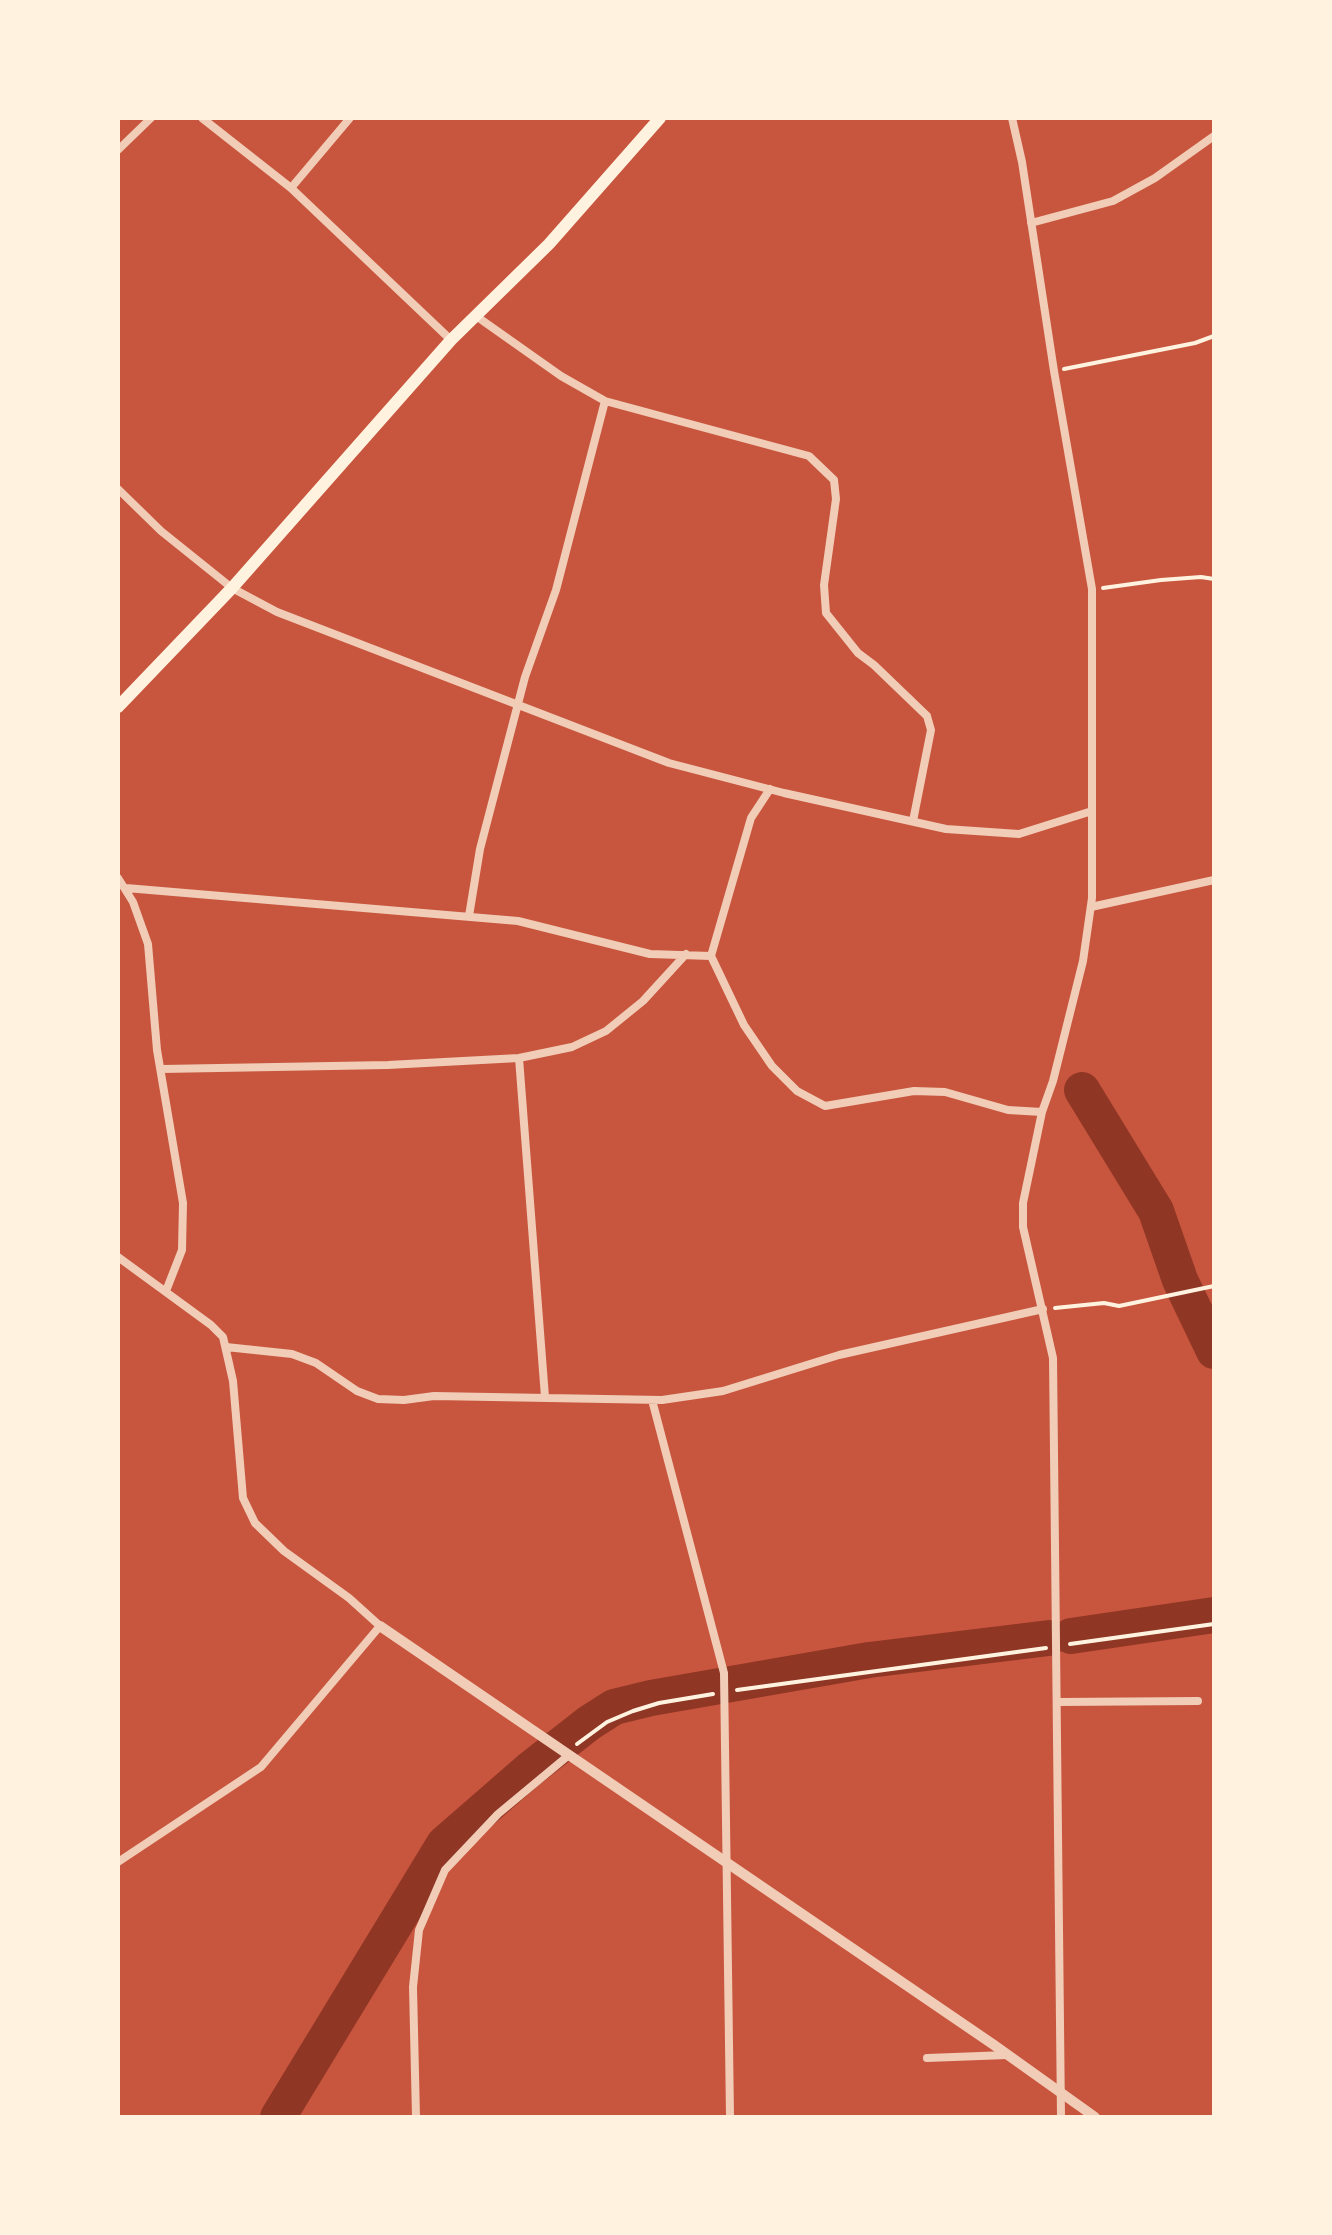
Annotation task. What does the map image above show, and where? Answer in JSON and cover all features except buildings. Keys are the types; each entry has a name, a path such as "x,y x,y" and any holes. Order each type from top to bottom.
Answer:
{"main road":[{"path":"118,707 232,588 451,340 549,244 660,118"}],"street":[{"path":"118,150 151,118"},
{"path":"202,118 291,188 451,340"},
{"path":"291,188 350,118"},
{"path":"1012,118 1022,162 1092,589 1091,907 1083,961 1053,1081 1042,1112 1023,1203 1023,1227 1053,1358 1061,2117"},
{"path":"1031,223 1113,201 1155,178 1214,136"},
{"path":"476,316 561,376 605,401 809,456 834,480 836,499 824,585 826,613 858,653 927,716 931,730 913,821"},
{"path":"469,916 480,849 525,677 556,590 605,401"},
{"path":"118,489 161,531 232,588 277,612 669,763 946,829 1019,834 1092,811"},
{"path":"770,789 751,818 711,956 744,1025 772,1066 797,1091 825,1106 914,1091 945,1092 1008,1110 1042,1112"},
{"path":"118,878 126,888 148,944 157,1050 183,1203 184,1232 177,1265 166,1291"},
{"path":"1091,907 1214,880"},
{"path":"126,888 518,921 650,954 711,956"},
{"path":"162,1069 388,1065 519,1058 572,1047 606,1031 643,1001 686,954"},
{"path":"519,1058 545,1397"},
{"path":"118,1257 223,1337 233,1381 243,1498 248,1512 267,1537 349,1598 380,1626 1095,2117"},
{"path":"226,1347 292,1354 316,1363 357,1391 378,1399 434,1396 652,1400 723,1391 839,1355 1043,1309"},
{"path":"652,1400 724,1673 730,2117"},
{"path":"118,1862 261,1767 380,1626"},
{"path":"1058,1702 1198,1701"},
{"path":"416,2117 413,1987 419,1930 445,1870 498,1814 566,1753"},
{"path":"927,2058 1007,2055"}],"path":[{"path":"1054,371 1195,343 1214,336"},
{"path":"1092,589 1161,580 1214,579"},
{"path":"1043,1309 1104,1303 1119,1306 1214,1286"},
{"path":"566,1753 607,1722 659,1703 725,1691 1214,1624"}],"waterway":[{"path":"1082,1090 1156,1211 1180,1280 1214,1351"},
{"path":"1071,1636 1214,1615"},
{"path":"278,2117 444,1844 529,1770 614,1707 869,1660 1049,1638"}]}
